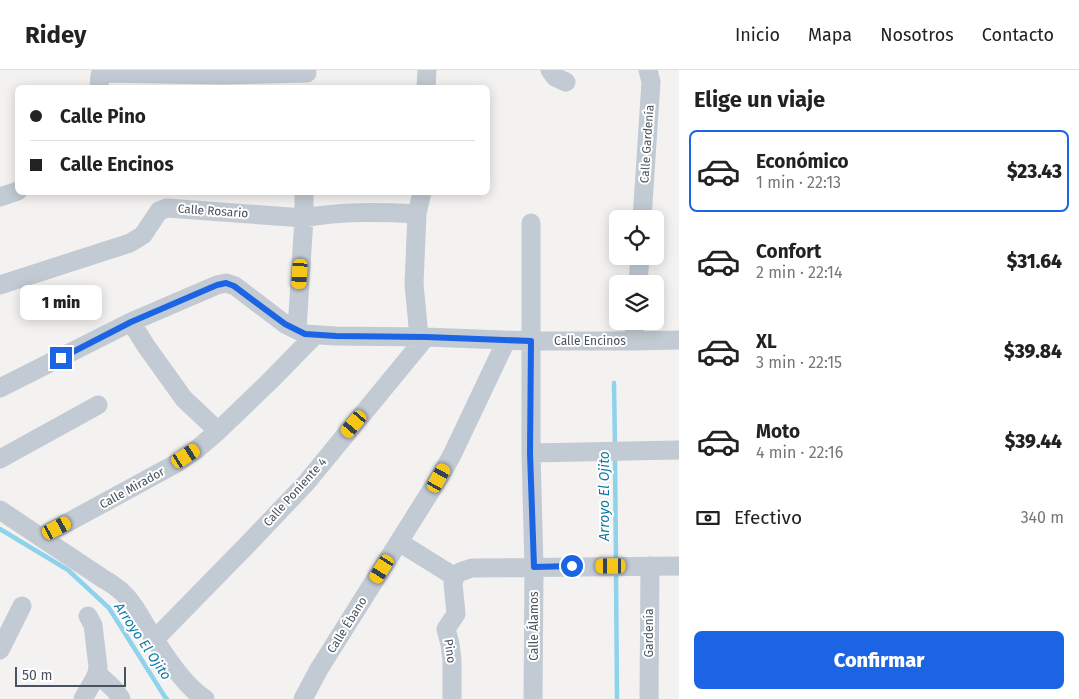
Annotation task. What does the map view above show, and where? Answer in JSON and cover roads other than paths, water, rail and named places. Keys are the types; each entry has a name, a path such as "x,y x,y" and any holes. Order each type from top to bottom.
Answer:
{"street":[{"path":"426,85 427,70"},
{"path":"550,70 555,76 566,82"},
{"name":"Calle Gardenía","path":"643,210 651,82 648,70"},
{"path":"99,85 100,75 121,72 223,72 307,77"},
{"path":"0,197 15,192"},
{"path":"297,330 304,195"},
{"path":"421,195 417,214 414,284 422,337"},
{"name":"Calle Rosario","path":"0,285 130,243 142,235 159,210 167,208 304,218 376,211 417,214"},
{"name":"Calle Álamos","path":"531,223 530,453 534,567 533,699"},
{"name":"Calle Encinos","path":"0,388 131,322 217,285 226,283 234,286 285,324 305,334 506,341 679,340"},
{"path":"131,322 184,399 218,432"},
{"path":"634,341 635,330"},
{"name":"Calle Mirador","path":"41,537 176,463 196,450 218,432 315,335"},
{"name":"Calle Poniente 4","path":"155,639 306,483 422,337"},
{"name":"Calle Ébano","path":"303,699 319,669 439,478 452,455 506,341"},
{"path":"0,459 98,405"},
{"path":"530,453 679,450"},
{"path":"0,510 121,592 134,606 189,686 205,699"},
{"path":"399,542 455,577 460,572 469,568 679,566"},
{"name":"Gardenía","path":"649,699 650,566"},
{"name":"Pino","path":"452,699 452,660 446,629 456,614 453,583 455,577"},
{"path":"0,650 22,606"},
{"path":"83,699 96,678 98,667 93,625 88,616"},
{"path":"97,673 116,690 121,699"}],"waterway":[{"name":"Arroyo El Ojito","path":"614,383 615,446"},
{"name":"Arroyo El Ojito","path":"615,457 616,561"},
{"name":"Arroyo El Ojito","path":"0,529 68,570 109,608 167,699"},
{"name":"Arroyo El Ojito","path":"616,572 617,699"}]}
